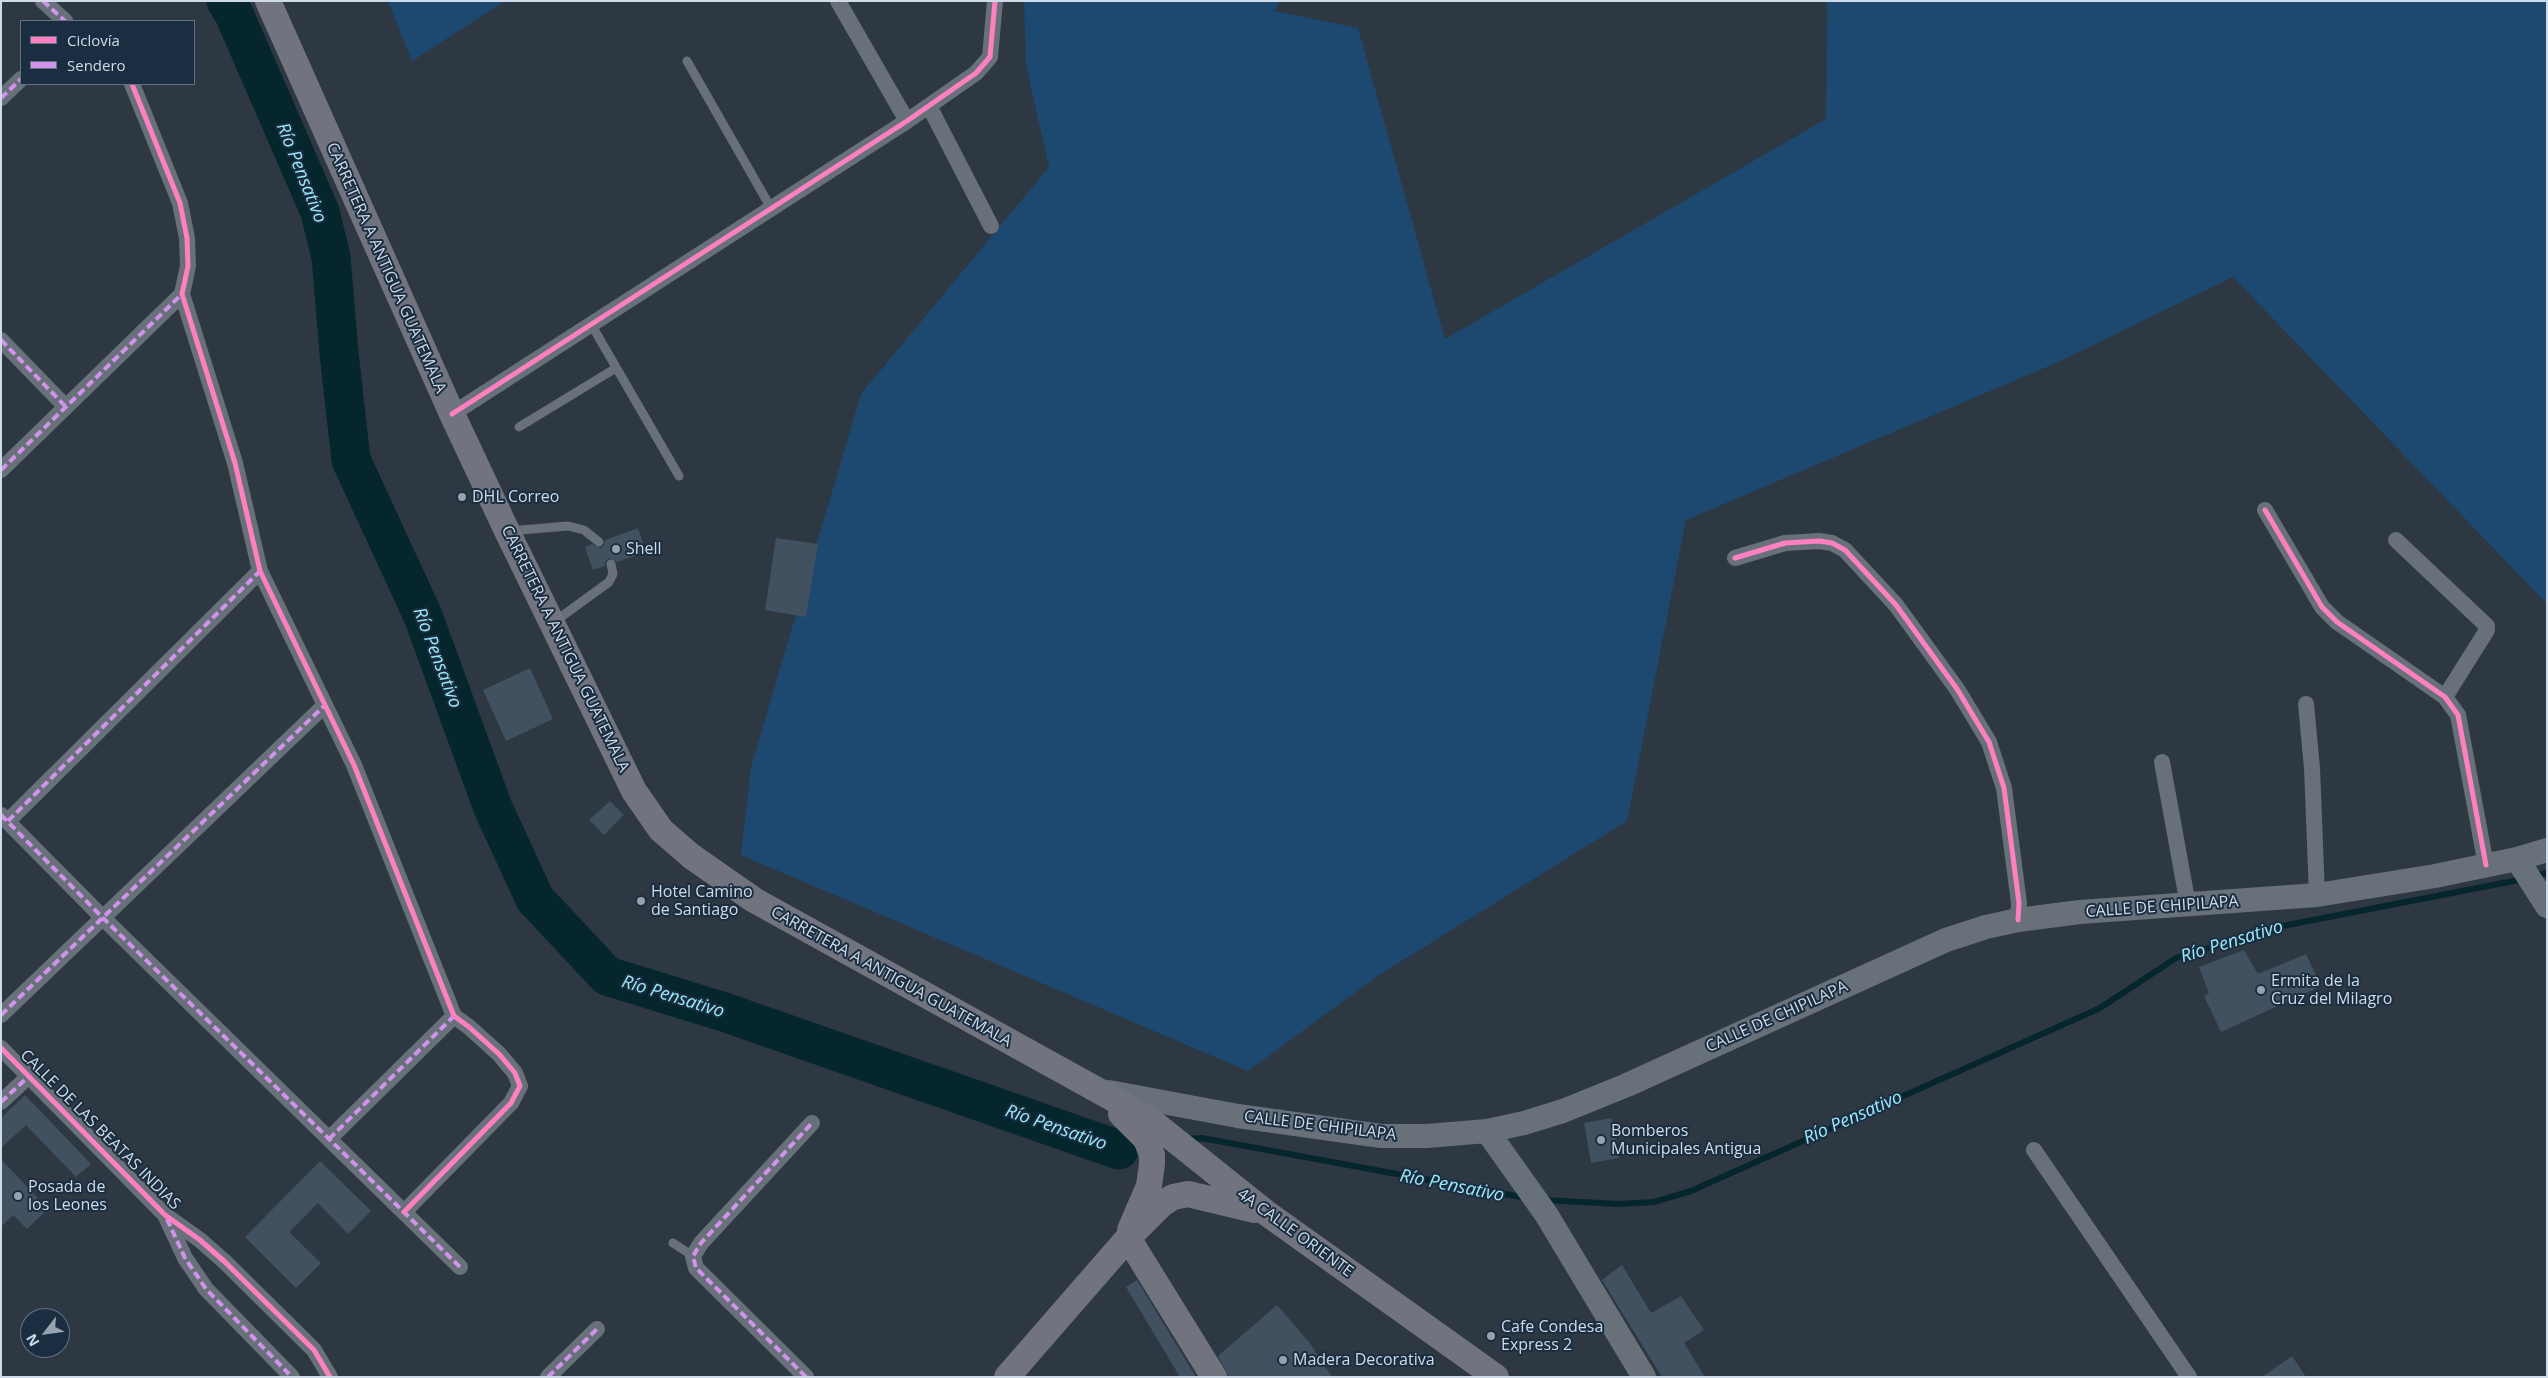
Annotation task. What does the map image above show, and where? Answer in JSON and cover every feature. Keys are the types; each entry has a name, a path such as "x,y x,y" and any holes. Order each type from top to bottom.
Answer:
{"main road":[{"name":"CARRETERA A ANTIGUA GUATEMALA","path":"268,1 452,414 507,531 634,791 661,830 691,856 754,900 1095,1088"},
{"name":"CALLE DE CHIPILAPA","path":"1095,1088 1238,1116 1382,1136 1427,1136 1487,1131 1524,1123 1600,1096 1946,940 1986,927 2018,920 2080,912 2317,896 2486,865 2521,866 2547,850"},
{"name":"CALLE DE CHIPILAPA","path":"2463,870 2477,876 2490,877 2521,866 2547,861"},
{"path":"2521,866 2543,900"},
{"name":"4A CALLE ORIENTE","path":"1095,1088 1146,1117 1265,1212 1496,1377"},
{"path":"1095,1088 1149,1147 1149,1186 1128,1238"},
{"path":"1487,1131 1546,1214 1644,1377"},
{"path":"1007,1377 1128,1238 1162,1204 1173,1197 1188,1194 1265,1212"},
{"path":"1128,1238 1214,1377"}],"street":[{"path":"44,1 63,20"},
{"path":"838,1 907,121"},
{"path":"452,414 907,121 976,73 990,57 995,1"},
{"path":"1,98 20,79"},
{"path":"132,85 180,203 188,247 188,266 182,294 235,463 260,571 354,766 454,1016 499,1054 515,1073 520,1086 511,1103 404,1212"},
{"path":"929,106 991,226"},
{"path":"1,470 182,294"},
{"path":"1,340 66,407"},
{"path":"2265,510 2322,608 2338,622 2445,698 2458,715 2462,725 2486,865"},
{"path":"2396,540 2486,626 2487,630 2445,698"},
{"path":"1735,558 1785,543 1819,541 1832,543 1845,550 1896,605 1957,689 1988,742 2004,788 2019,903 2018,920"},
{"path":"260,571 4,818 103,918 460,1267"},
{"path":"2306,704 2312,768 2317,896"},
{"path":"1,1016 324,706"},
{"path":"2162,762 2188,905"},
{"path":"330,1139 454,1016"},
{"name":"CALLE DE LAS BEATAS INDIAS","path":"1,1048 165,1215 200,1240 314,1350 330,1377"},
{"path":"1,1102 29,1076"},
{"path":"806,1377 696,1268 693,1256 701,1243 812,1123"},
{"path":"2034,1150 2189,1377"},
{"name":"CALLE DE LAS BEATAS INDIAS","path":"165,1215 185,1258 206,1289 292,1377"},
{"path":"549,1376 598,1330"}],"lane":[{"path":"687,61 771,208"},
{"path":"591,324 678,476"},
{"path":"519,426 616,368"},
{"path":"507,531 568,526 584,530 599,542"},
{"path":"552,624 608,582 613,574 611,564"},
{"path":"673,1243 693,1256"}],"shaded area":[{"path":"388,1 505,1 412,61"},
{"path":"1024,1 1280,1 1274,11 1358,28 1445,339 1826,119 1827,1 2547,1 2547,604 2233,277 2056,363 1686,520 1627,821 1379,975 1248,1071 741,855 751,767 861,394 1049,167 1026,65"}],"building":[{"name":"Shell","path":"638,528 646,552 617,562 609,558 605,562 605,566 593,570 585,547 592,544 601,548 605,540"},
{"path":"776,538 818,544 806,617 765,610"},
{"path":"530,668 553,719 506,741 483,690"},
{"path":"610,801 624,815 604,835 589,820"},
{"name":"Ermita de la Cruz del Milagro","path":"2244,950 2258,974 2306,954 2321,986 2221,1032 2204,996 2209,993 2199,967"},
{"path":"25,1095 91,1164 76,1177 26,1125 1,1148 1,1118"},
{"name":"Bomberos Municipales Antigua","path":"1612,1118 1619,1158 1591,1163 1584,1123"},
{"path":"1,1159 48,1209 27,1229 13,1215 1,1227"},
{"path":"320,1161 371,1211 348,1234 318,1203 289,1232 321,1263 296,1288 245,1237"},
{"path":"1622,1265 1651,1313 1681,1296 1704,1330 1684,1343 1705,1377 1662,1377 1602,1280"},
{"path":"1137,1280 1196,1377 1180,1377 1126,1287"},
{"path":"1277,1305 1309,1342 1332,1377 1229,1377 1218,1356"},
{"path":"2292,1356 2306,1377 2262,1377"}],"waterway":[{"name":"Río Pensativo","path":"226,1 234,14 320,212 331,257 351,460 423,616 493,808 535,899 607,976 724,1012 1119,1150"},
{"name":"Río Pensativo","path":"2533,876 2547,873"},
{"name":"Río Pensativo","path":"1544,1200 1619,1204 1654,1202 1691,1191 2100,1008 2176,958 2272,928 2524,879"},
{"name":"Río Pensativo","path":"1187,1139 1202,1138 1527,1198"},
{"name":"Río Pensativo","path":"1119,1150 1143,1148"}],"marked path":[{"path":"43,1 64,20"},
{"path":"1,98 20,80"},
{"path":"1,470 182,294"},
{"path":"1,340 66,407"},
{"path":"8,821 260,571"},
{"path":"1,1015 324,706"},
{"path":"1,815 103,918 460,1267"},
{"path":"329,1139 454,1016"},
{"path":"1,1102 29,1076"},
{"path":"806,1377 696,1268 693,1256 701,1243 812,1123"},
{"path":"167,1219 185,1258 206,1289 289,1374"},
{"path":"548,1377 597,1329"}],"cycle path":[{"path":"452,414 907,121 976,73 990,57 995,1"},
{"path":"132,85 180,203 187,238 188,266 182,294 235,463 260,571 354,765 454,1016 499,1054 515,1073 520,1086 511,1103 404,1212"},
{"path":"2265,510 2322,607 2337,622 2445,697 2458,715 2486,865"},
{"path":"1735,558 1785,543 1819,541 1832,543 1845,550 1896,605 1957,689 1989,742 2004,788 2019,903 2018,920"},
{"path":"1,1048 165,1215 200,1240 225,1262 314,1350 330,1377"}],"place":[{"name":"DHL Correo","path":"462,497"},
{"name":"Shell","path":"616,549"},
{"name":"Hotel Camino de Santiago","path":"641,901"},
{"name":"Ermita de la Cruz del Milagro","path":"2261,990"},
{"name":"Bomberos Municipales Antigua","path":"1601,1140"},
{"name":"Posada de los Leones","path":"18,1196"},
{"name":"Cafe Condesa Express 2","path":"1491,1336"},
{"name":"Madera Decorativa","path":"1283,1360"}]}
